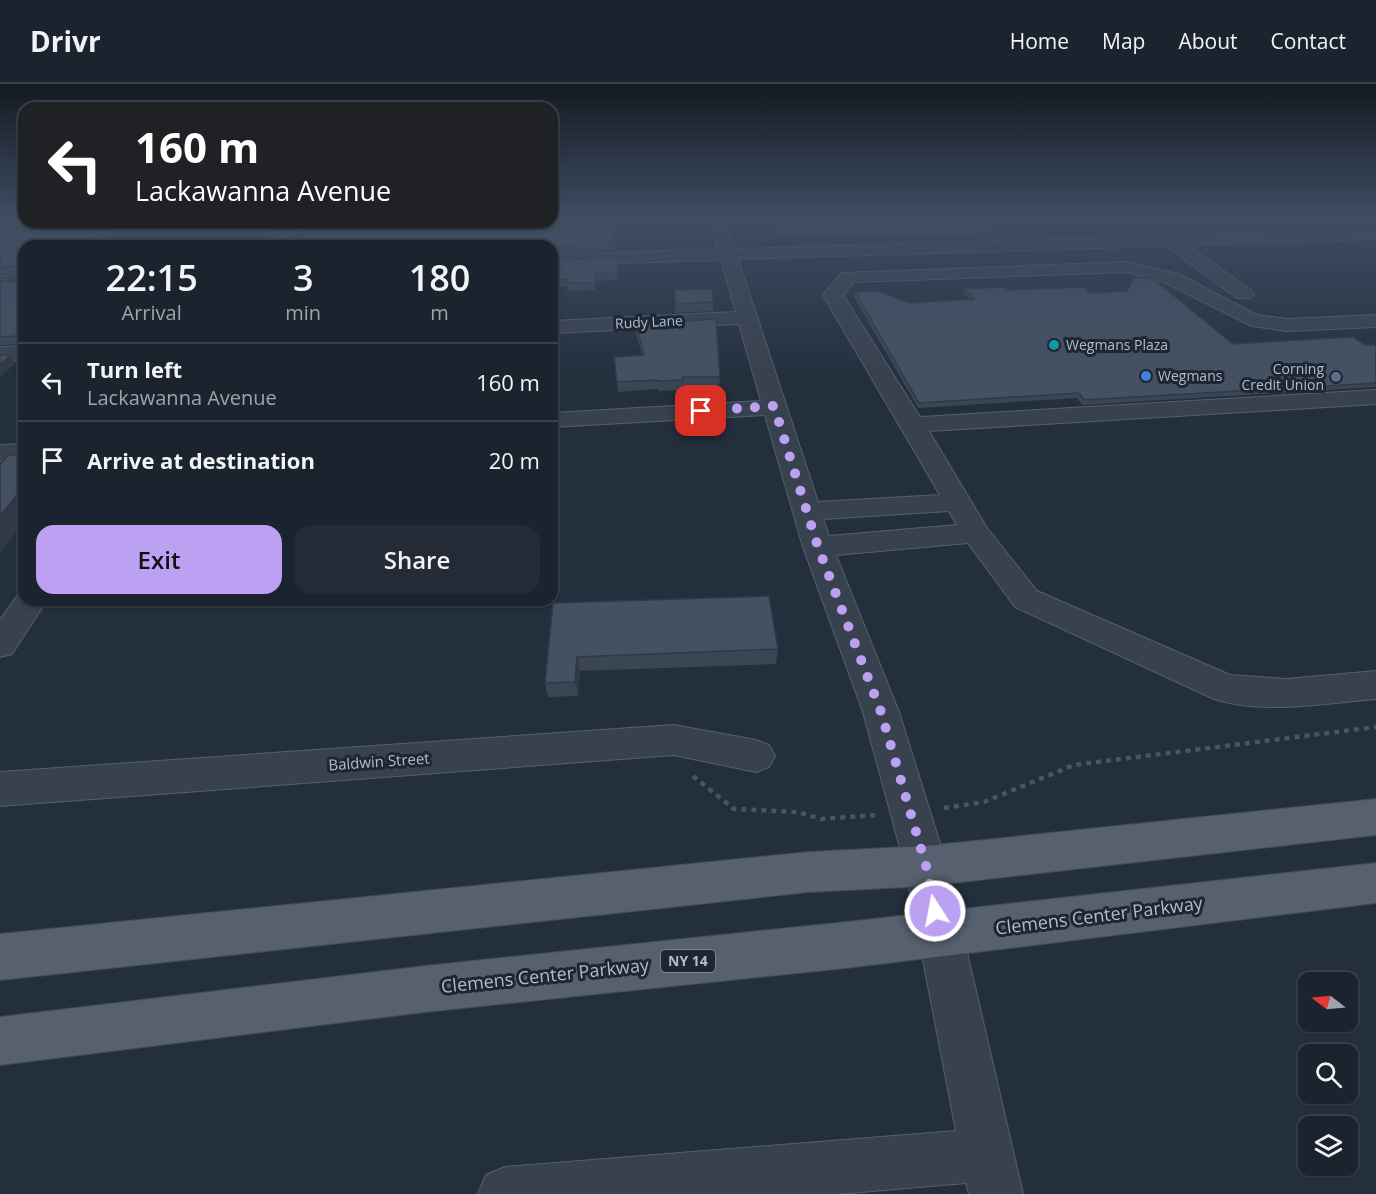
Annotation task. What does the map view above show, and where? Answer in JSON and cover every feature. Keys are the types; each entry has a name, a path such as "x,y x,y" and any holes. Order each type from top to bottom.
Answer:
{"main road":[{"path":"0,957 809,873 926,866 1376,817"},
{"name":"Clemens Center Parkway","path":"0,1041 425,989 939,934 1376,883"}],"street":[{"path":"505,1194 992,1174 926,866 912,813 881,712 818,547 732,271"},
{"path":"1021,271 849,277 833,295 914,425 976,533 1026,599 1226,689 1286,693 1376,685"},
{"path":"1142,271 1171,278 1252,320 1287,325 1376,321"},
{"path":"1212,271 1244,294"},
{"path":"0,282 18,280"},
{"name":"Rudy Lane","path":"558,327 745,318"},
{"path":"0,354 18,353"},
{"path":"914,425 1376,397"},
{"path":"558,420 774,406"},
{"path":"0,453 18,452"},
{"path":"807,511 959,502"},
{"path":"818,547 976,533"},
{"path":"0,645 27,606"},
{"name":"Baldwin Street","path":"0,789 674,740 756,756"}],"path":[{"path":"684,769 734,809 798,812 821,819 912,813 984,802 1074,765 1376,727"}],"building":[{"path":"558,271 618,271 596,273 595,283 567,283 568,279 558,280"},
{"name":"Wegmans Plaza","path":"1134,278 1152,278 1233,344 1353,337 1365,345 1376,345 1376,383 1084,400 1079,393 919,403 855,292 878,291 909,303 974,299 965,289 1084,287 1091,293 1127,291"},
{"path":"18,281 18,336 0,337 0,282"},
{"path":"712,289 713,302 675,304 675,290"},
{"path":"716,319 720,377 682,377 682,380 617,382 614,357 644,355 636,324"},
{"path":"0,355 10,355 0,365"},
{"path":"8,455 18,455 18,494 0,516 0,465"},
{"path":"769,596 778,649 577,657 575,682 545,683 553,606 558,606 558,603"}],"place":[{"name":"Wegmans Plaza","path":"1054,345"},
{"name":"Wegmans","path":"1146,376"},
{"name":"Corning Credit Union","path":"1336,377"}],"route":[{"path":"701,411 774,406 818,547 881,712 912,813 935,911"}]}
